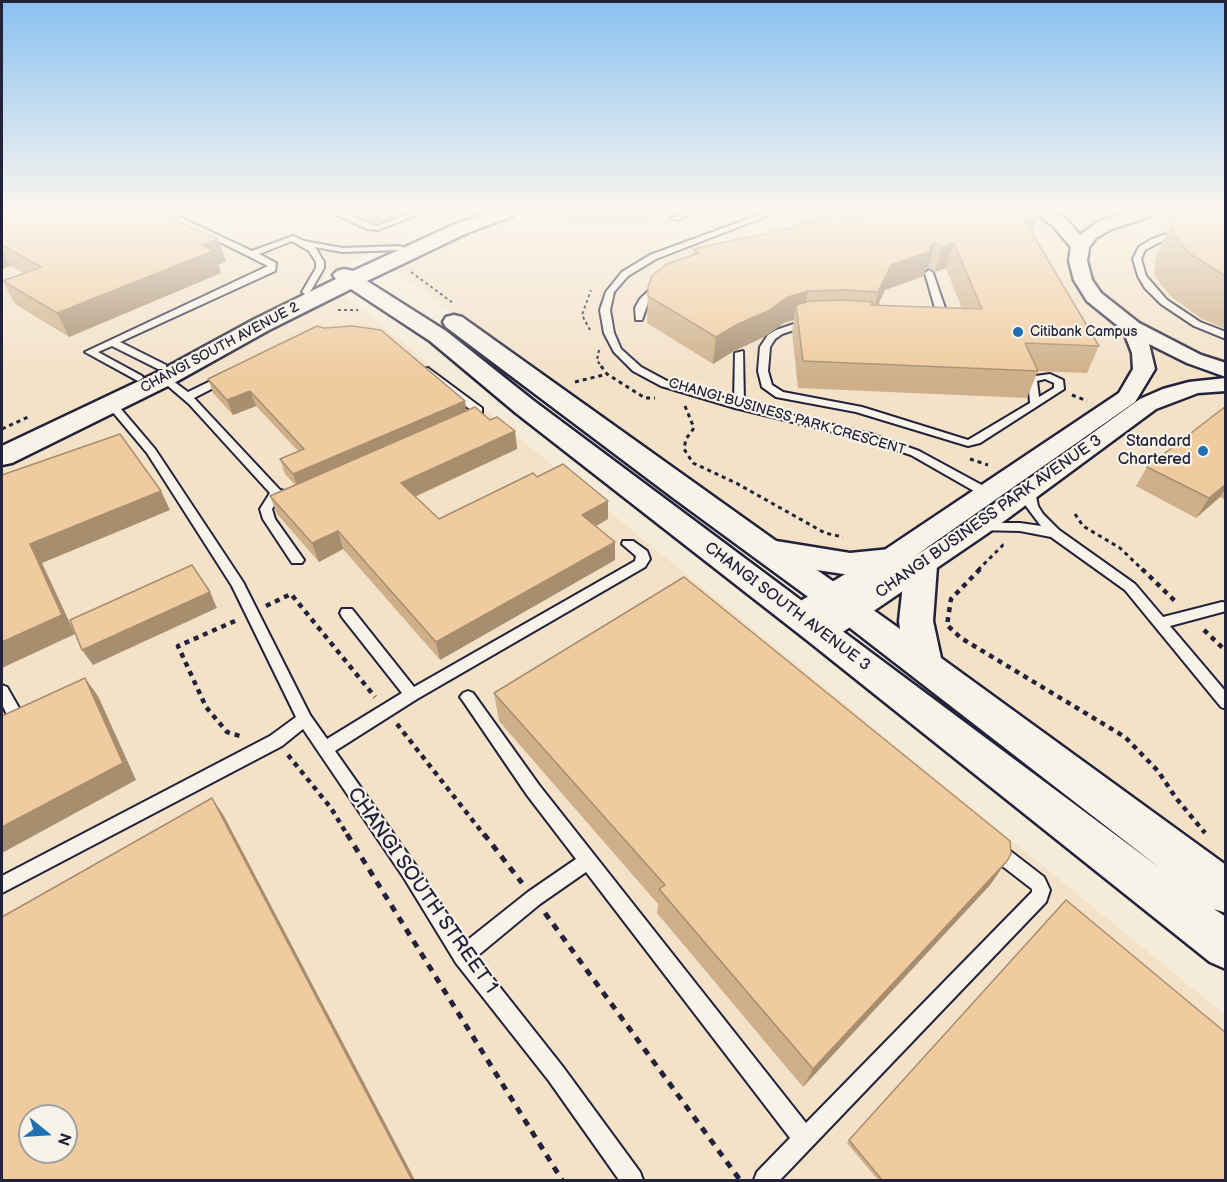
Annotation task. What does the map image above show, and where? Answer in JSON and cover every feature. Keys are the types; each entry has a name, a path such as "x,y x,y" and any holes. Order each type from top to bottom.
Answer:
{"street":[{"name":"CHANGI SOUTH AVENUE 2","path":"2,443 138,378 164,373 261,325 368,267"},
{"name":"CHANGI SOUTH AVENUE 2","path":"2,457 111,404 306,292 372,267"},
{"path":"1080,267 1083,280 1094,297 1132,327 1194,359 1226,371"},
{"name":"CHANGI SOUTH AVENUE 3","path":"358,273 458,325 768,551 825,614 926,668 1226,892"},
{"name":"CHANGI SOUTH AVENUE 3","path":"358,273 525,407 825,614 1226,946"},
{"name":"CHANGI BUSINESS PARK AVENUE 3","path":"906,563 986,492 1127,397 1144,369 1142,353 1132,327"},
{"name":"CHANGI BUSINESS PARK AVENUE 3","path":"825,614 906,563 979,527 1148,404 1171,393 1226,384"},
{"path":"768,551 850,564 906,563 916,602 916,621 926,668"}],"lane":[{"path":"138,378 90,351 272,267"},
{"path":"306,292 320,267"},
{"name":"CHANGI BUSINESS PARK CRESCENT","path":"636,267 625,274 610,292 605,310 609,333 617,350 637,369 665,384 739,406 867,436 915,453 986,492"},
{"path":"1140,267 1148,286 1164,302 1197,324 1226,336"},
{"path":"923,323 938,318 940,308 929,273"},
{"path":"639,318 640,308 645,299 668,278"},
{"path":"816,322 804,322 788,327 771,337 765,347 763,371 767,387 780,395 858,409 968,443 976,441 1035,403"},
{"path":"112,342 164,373 276,493 290,498 305,494"},
{"path":"739,406 740,353"},
{"path":"422,366 478,411 473,421 463,426"},
{"path":"187,397 240,371"},
{"name":"CHANGI SOUTH STREET 1","path":"111,404 238,585 305,719 325,749 464,956 556,1074 632,1180"},
{"path":"867,436 877,415"},
{"path":"1029,491 1032,506 1039,517 1055,533 1130,587 1226,703"},
{"path":"276,493 266,509 269,519 297,560"},
{"path":"979,527 1020,527 1055,533"},
{"path":"325,749 412,695 640,564 643,559 642,554 627,544"},
{"path":"1160,623 1224,604"},
{"path":"347,613 412,695"},
{"path":"2,691 15,715 12,725 2,732"},
{"path":"468,697 533,790 587,861 804,1138"},
{"path":"2,885 276,741 305,719"},
{"path":"765,1180 1040,896 1041,890 1038,884 984,841"},
{"path":"464,956 534,898 587,861"}],"path":[{"path":"594,336 582,315 591,290 598,283"},
{"path":"334,310 366,310"},
{"path":"600,346 597,360 607,374 645,398 665,398"},
{"path":"567,384 607,374"},
{"path":"1069,394 1087,401"},
{"path":"680,404 687,408 693,428 686,439 684,449 693,463 736,483 825,533"},
{"path":"1126,455 1153,468"},
{"path":"1012,545 1003,545 951,599 947,625 961,638 1125,738 1158,771 1176,798 1207,835"},
{"path":"562,1180 331,808 276,741 249,739 227,732 206,706 178,646 291,594 387,711 534,898 740,1180"}],"shaded area":[{"path":"2,267 341,267 321,276 1225,1015 1225,1180 2,1180"},
{"path":"397,267 1225,267 1225,876 393,269"}],"building":[{"path":"41,267 172,267 57,313 3,281"},
{"path":"663,267 890,267 878,292 808,291 788,297 768,311 716,337 648,296 652,276"},
{"path":"964,267 1052,267 1099,346 1025,343 1038,371 803,361 796,305 810,301 845,300 873,302 871,305 982,309"},
{"path":"1212,267 1226,267 1226,276"},
{"path":"317,326 324,328 352,326 381,330 465,401 293,474 280,459 304,449 250,391 227,400 208,379"},
{"name":"Standard Chartered","path":"1226,406 1226,484 1209,498 1147,467"},
{"path":"475,407 490,420 497,417 515,431 401,483 439,519 533,473 537,477 563,464 608,501 582,515 615,542 436,642 338,531 312,543 270,496"},
{"path":"120,434 161,491 30,544 62,615 2,642 2,475"},
{"path":"192,565 210,592 82,650 70,620"},
{"path":"684,577 1010,841 1011,854 1007,861 813,1069 659,889 665,885 494,693"},
{"path":"85,678 123,763 2,827 2,716"},
{"path":"212,798 412,1180 2,1180 2,917"},
{"path":"1066,900 1226,1033 1226,1180 882,1180 849,1140"}],"place":[{"name":"Citibank Campus","path":"1018,332"},
{"name":"Standard Chartered","path":"1203,451"}]}
